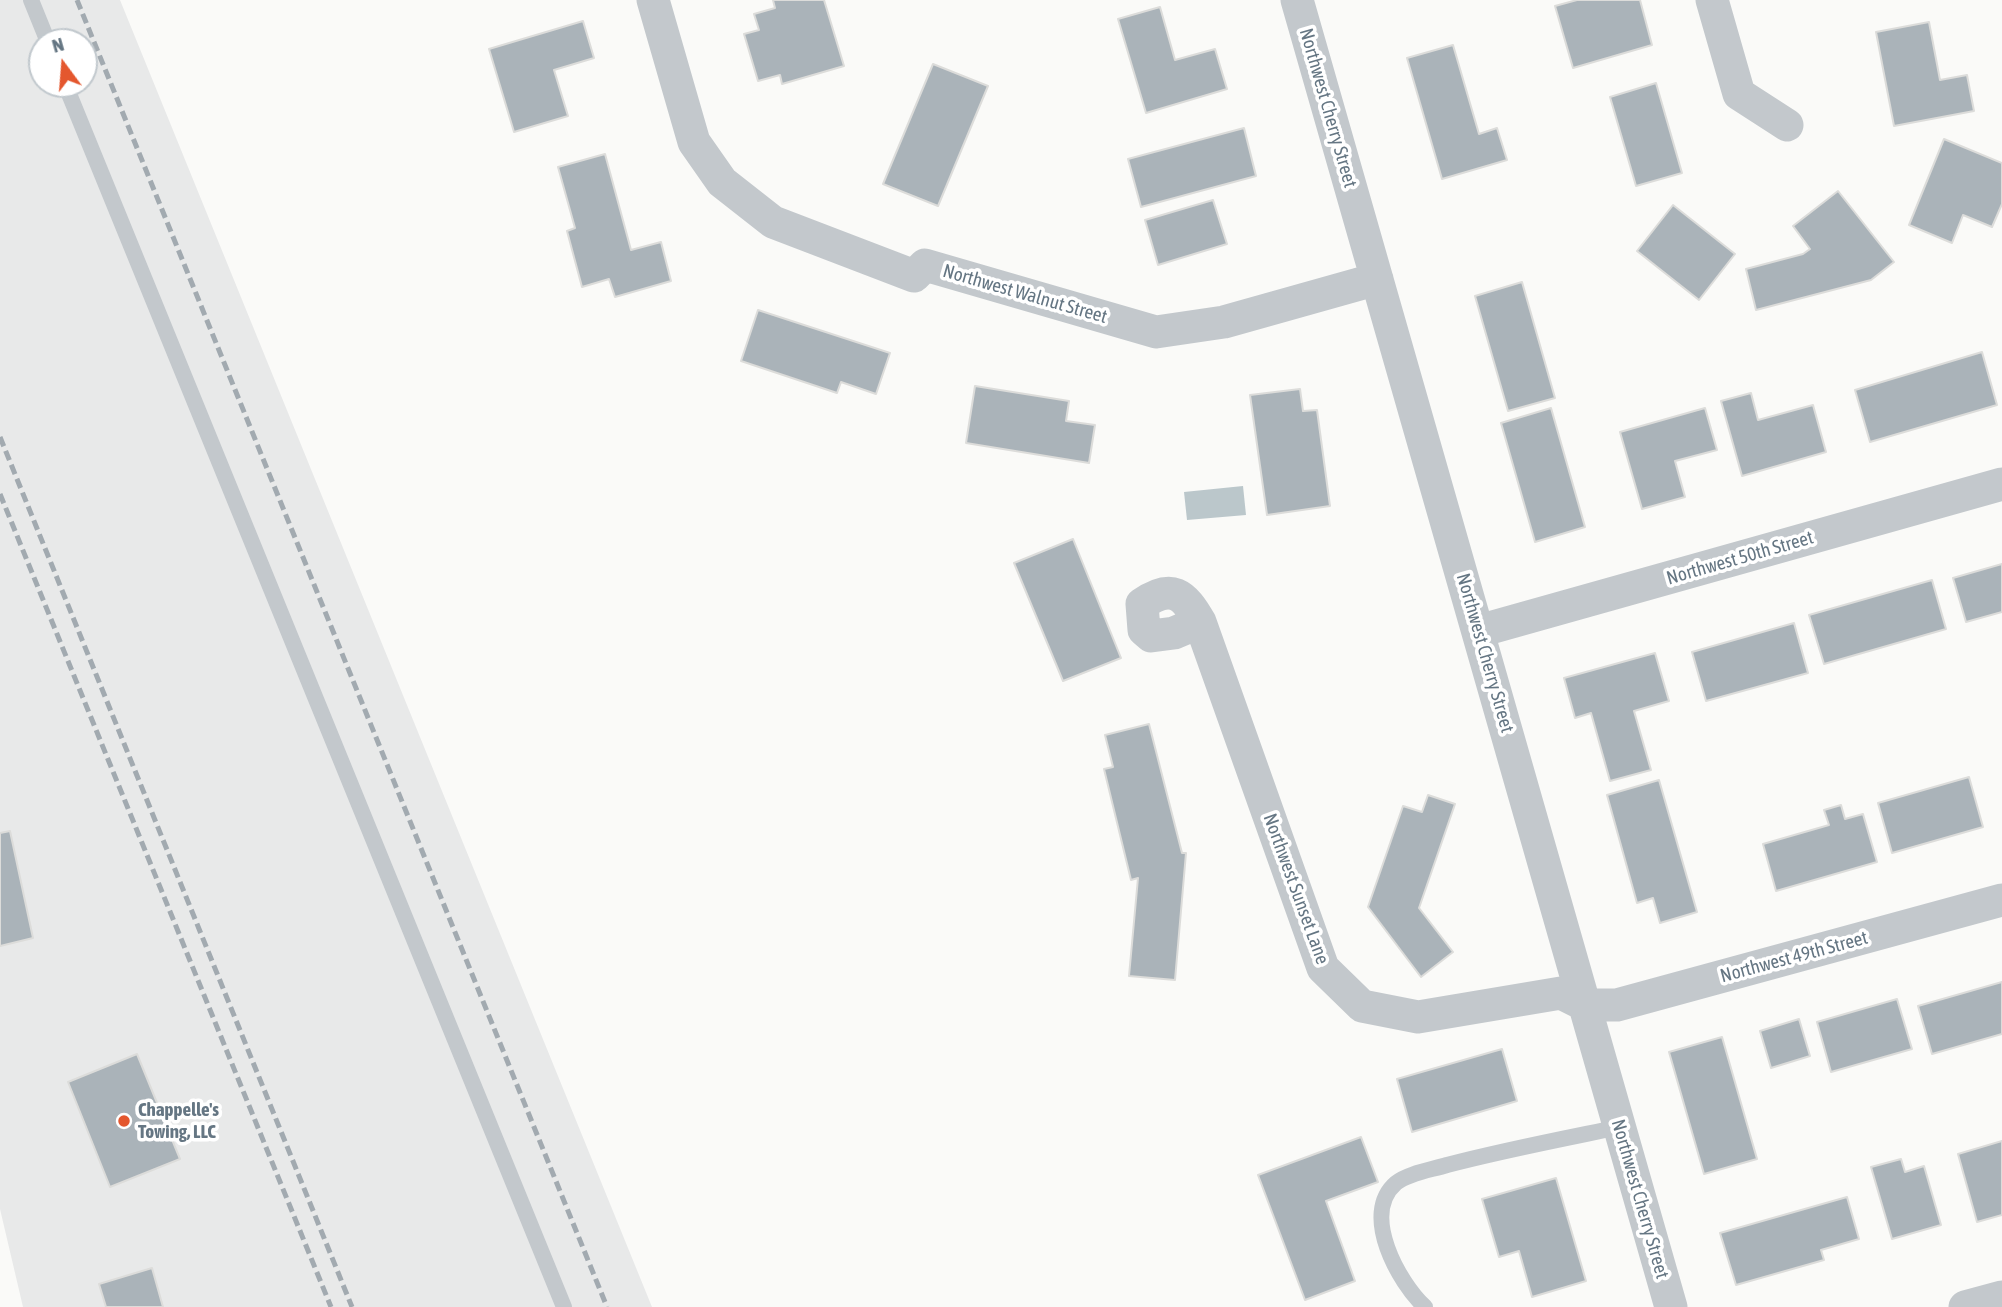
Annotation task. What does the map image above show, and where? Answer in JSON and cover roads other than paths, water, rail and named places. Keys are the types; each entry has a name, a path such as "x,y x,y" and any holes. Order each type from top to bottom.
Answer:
{"street":[{"name":"Northwest Walnut Street","path":"653,0 694,142 722,182 773,222 914,276 925,265 1156,332 1224,322 1377,279"},
{"name":"Northwest Cherry Street","path":"1297,0 1671,1307"},
{"path":"1712,0 1739,94 1787,125"},
{"name":"Northwest 50th Street","path":"1479,631 2002,484"},
{"name":"Northwest Sunset Lane","path":"1200,622 1323,968 1362,1006 1418,1017 1562,993 1585,1005"},
{"name":"Northwest 49th Street","path":"1585,1005 1617,1005 2002,900"},
{"path":"1965,1307 2002,1297"}],"lane":[{"path":"31,0 42,28"},
{"path":"71,98 564,1307"},
{"path":"1425,1307 1402,1282 1382,1236 1387,1196 1396,1184 1418,1174 1489,1154 1620,1127"}],"railway":[{"path":"77,0 607,1307"},
{"path":"0,437 352,1307"},
{"path":"0,494 331,1307"}],"place":[{"name":"Chappelle's Towing, LLC","path":"124,1121"}]}
